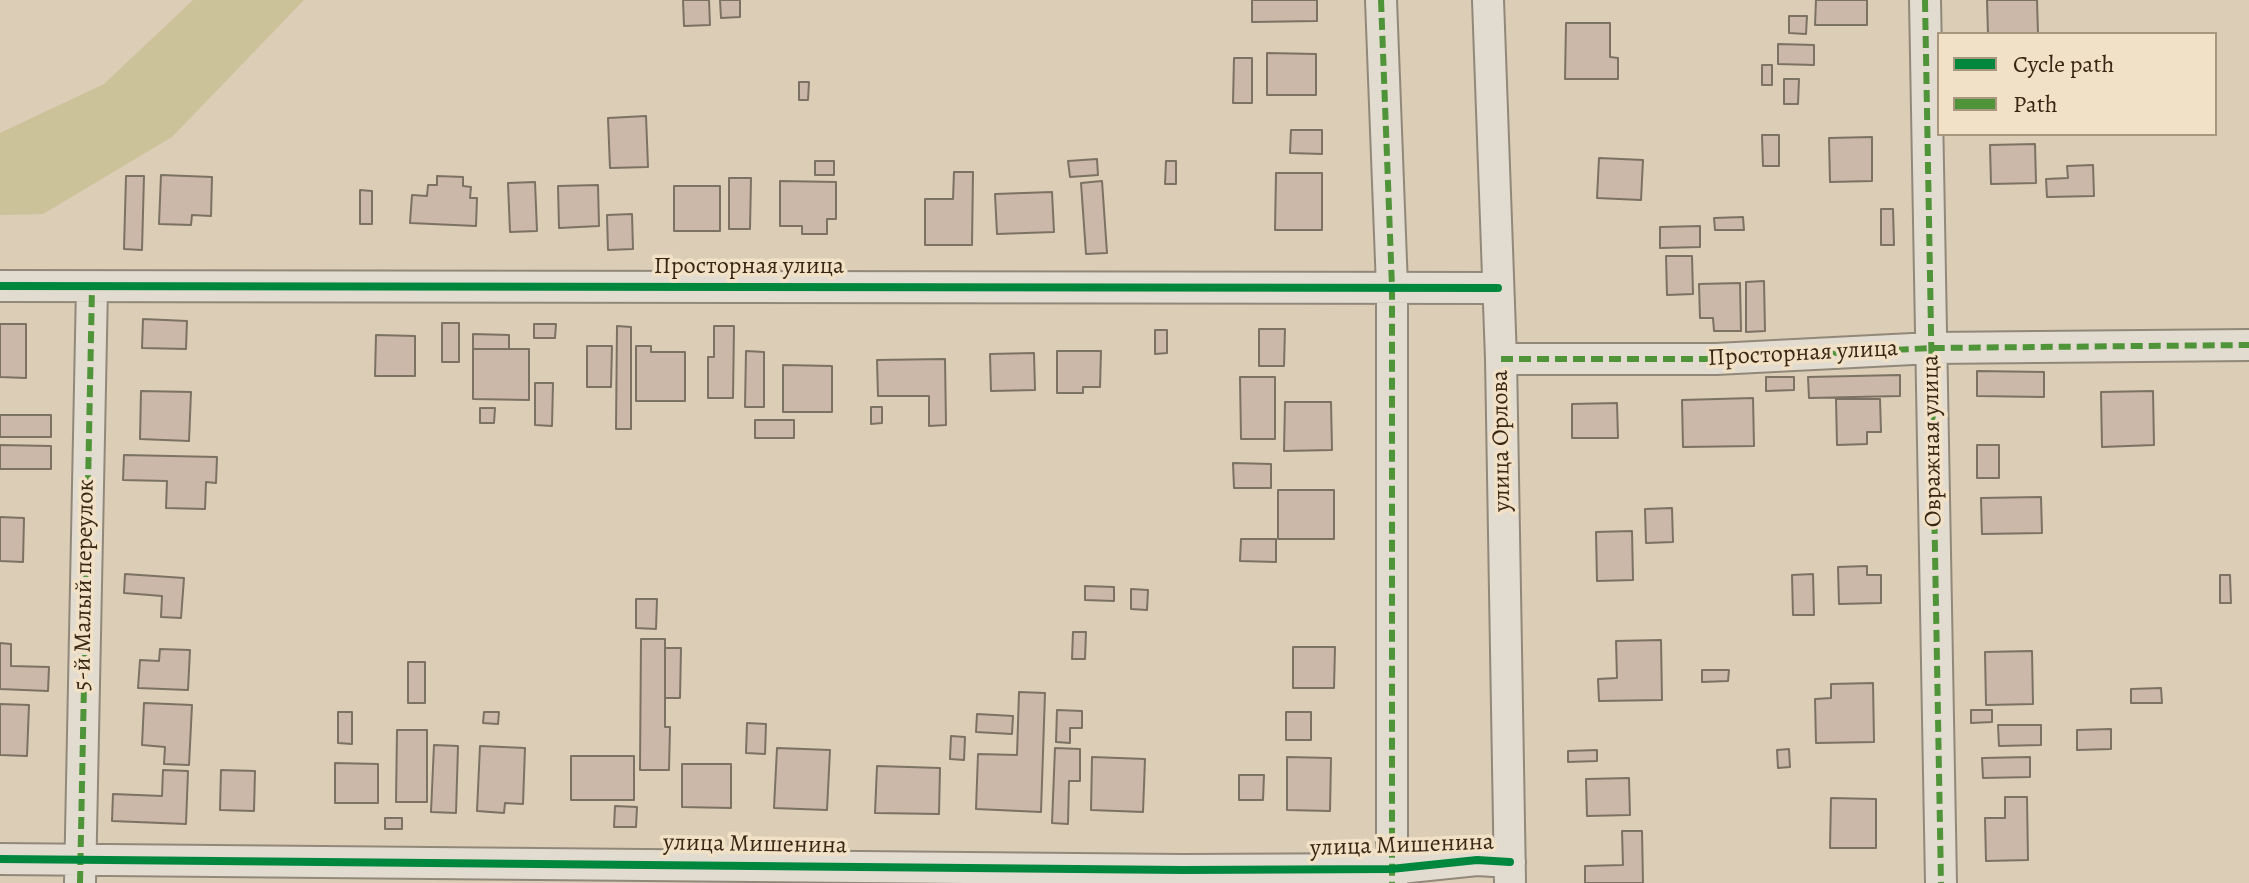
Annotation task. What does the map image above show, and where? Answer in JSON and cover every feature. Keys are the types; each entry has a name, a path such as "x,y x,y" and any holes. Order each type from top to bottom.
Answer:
{"street":[{"path":"1381,0 1392,287 1391,876"},
{"name":"улица Орлова","path":"1488,0 1501,359 1510,873"},
{"name":"Овражная улица","path":"1925,0 1941,883"},
{"name":"Просторная улица","path":"0,286 1498,288"},
{"name":"5-й Малый переулок","path":"80,871 92,287"},
{"name":"Просторная улица","path":"1501,359 1716,359 1932,348 2249,345"},
{"name":"улица Мишенина","path":"0,859 80,871 1183,870 1391,876 1477,860 1510,873"}],"shaded area":[{"path":"193,0 304,0 172,137 43,214 0,215 0,133 104,84"}],"building":[{"path":"683,0 709,0 710,25 684,26"},
{"path":"720,0 740,0 740,17 721,18"},
{"path":"1252,0 1317,0 1317,21 1252,22"},
{"path":"1816,0 1867,0 1867,25 1815,25"},
{"path":"1987,0 2037,0 2038,32 1988,32"},
{"path":"1789,16 1807,16 1806,34 1789,33"},
{"path":"1566,23 1610,23 1610,57 1618,58 1618,79 1565,79"},
{"path":"1778,44 1814,45 1814,65 1778,64"},
{"path":"1267,53 1316,54 1316,95 1267,95"},
{"path":"1234,58 1252,58 1252,103 1233,103"},
{"path":"1762,65 1772,65 1772,85 1762,85"},
{"path":"1784,79 1799,79 1798,104 1784,104"},
{"path":"799,82 809,82 808,100 799,100"},
{"path":"646,116 648,167 610,168 608,118"},
{"path":"1291,130 1322,130 1322,154 1290,153"},
{"path":"1762,135 1779,135 1779,166 1763,166"},
{"path":"1872,137 1872,181 1830,182 1829,138"},
{"path":"2035,144 2036,183 1991,184 1990,145"},
{"path":"1599,158 1643,160 1641,200 1597,198"},
{"path":"1097,159 1098,175 1070,177 1068,161"},
{"path":"815,161 834,161 834,175 815,175"},
{"path":"1166,161 1176,161 1176,184 1165,184"},
{"path":"2093,165 2094,196 2047,197 2046,179 2068,178 2067,166"},
{"path":"954,172 973,172 972,245 925,245 925,199 953,199"},
{"path":"1276,173 1322,173 1322,230 1275,230"},
{"path":"161,175 212,177 211,216 192,215 191,225 159,224"},
{"path":"126,176 144,176 142,250 124,249"},
{"path":"437,176 463,177 463,186 471,187 470,198 477,198 476,226 410,223 412,195 427,196 428,185 437,185"},
{"path":"729,178 751,178 750,229 729,229"},
{"path":"780,181 836,182 836,219 827,219 827,234 802,234 802,226 780,226"},
{"path":"1102,181 1107,253 1086,254 1081,183"},
{"path":"535,182 537,231 510,232 508,183"},
{"path":"598,185 599,226 559,228 558,186"},
{"path":"674,186 720,186 720,231 674,231"},
{"path":"360,190 372,191 372,224 360,224"},
{"path":"1052,192 1054,232 997,234 995,194"},
{"path":"1881,209 1893,209 1894,245 1881,245"},
{"path":"632,214 633,249 608,250 607,215"},
{"path":"1743,217 1744,230 1715,230 1714,218"},
{"path":"1700,226 1700,247 1660,248 1660,227"},
{"path":"1666,256 1692,256 1693,294 1667,295"},
{"path":"1764,281 1765,331 1746,332 1746,282"},
{"path":"1740,283 1741,331 1714,331 1713,318 1700,318 1699,284"},
{"path":"143,319 187,321 186,349 142,348"},
{"path":"442,323 459,323 459,362 442,362"},
{"path":"0,324 26,324 26,378 0,377"},
{"path":"534,324 556,324 555,338 534,338"},
{"path":"617,326 631,327 631,429 616,429"},
{"path":"714,326 734,326 733,398 708,398 708,357 714,357"},
{"path":"1259,329 1285,329 1284,366 1259,366"},
{"path":"1155,330 1167,330 1167,353 1155,354"},
{"path":"473,334 509,335 509,349 473,349"},
{"path":"376,335 415,336 415,376 375,376"},
{"path":"587,346 612,346 611,387 587,387"},
{"path":"636,346 651,346 651,352 685,352 685,401 636,401"},
{"path":"473,349 529,349 529,400 473,399"},
{"path":"746,351 764,352 764,407 745,407"},
{"path":"1057,351 1101,351 1100,387 1083,387 1083,393 1057,393"},
{"path":"1034,353 1035,390 991,391 990,354"},
{"path":"945,359 946,425 929,426 929,396 878,396 877,360"},
{"path":"783,365 832,366 832,412 783,412"},
{"path":"1977,371 2044,372 2044,397 1977,396"},
{"path":"1900,375 1900,396 1809,398 1808,377"},
{"path":"1240,377 1275,377 1275,439 1241,439"},
{"path":"1766,377 1794,377 1794,390 1766,391"},
{"path":"535,383 553,383 552,426 535,425"},
{"path":"141,391 191,392 189,441 140,439"},
{"path":"2153,391 2154,445 2102,447 2101,392"},
{"path":"1753,398 1754,446 1683,447 1682,400"},
{"path":"1836,399 1880,399 1881,432 1867,432 1867,444 1837,445"},
{"path":"1285,402 1331,402 1332,450 1284,451"},
{"path":"1617,403 1618,438 1572,438 1572,404"},
{"path":"871,407 882,407 882,423 871,424"},
{"path":"480,408 495,408 494,423 480,423"},
{"path":"0,415 51,415 51,437 0,437"},
{"path":"755,420 794,420 794,438 755,438"},
{"path":"0,445 51,446 51,469 0,469"},
{"path":"1977,445 1999,445 1999,478 1977,478"},
{"path":"124,455 217,457 216,483 206,482 205,509 166,508 167,481 123,480"},
{"path":"1233,463 1271,464 1271,488 1234,488"},
{"path":"1278,490 1334,490 1334,539 1278,539"},
{"path":"2041,497 2042,533 1982,534 1981,498"},
{"path":"1672,508 1673,542 1646,543 1645,509"},
{"path":"0,517 24,518 23,562 0,561"},
{"path":"1632,531 1633,580 1597,581 1596,532"},
{"path":"1241,539 1276,539 1276,562 1240,561"},
{"path":"1867,566 1867,575 1881,575 1881,603 1839,604 1838,567"},
{"path":"125,574 184,578 181,618 161,617 162,596 124,593"},
{"path":"1813,574 1814,615 1793,615 1792,575"},
{"path":"2220,575 2230,575 2231,603 2220,603"},
{"path":"1085,586 1114,587 1114,601 1085,600"},
{"path":"1131,589 1148,590 1147,610 1131,609"},
{"path":"636,599 657,599 656,629 636,628"},
{"path":"1073,632 1086,632 1085,659 1072,659"},
{"path":"641,639 665,639 665,727 670,727 669,770 640,770"},
{"path":"1661,640 1662,700 1599,701 1598,679 1617,678 1616,641"},
{"path":"0,643 11,644 11,666 49,667 48,691 0,689"},
{"path":"1293,647 1335,647 1334,688 1293,688"},
{"path":"665,648 681,648 680,698 665,698"},
{"path":"160,649 190,650 188,690 138,688 140,660 159,661"},
{"path":"2032,651 2033,704 1986,705 1985,652"},
{"path":"408,662 425,662 425,703 408,703"},
{"path":"1702,670 1729,670 1728,681 1702,682"},
{"path":"1873,683 1874,742 1816,743 1815,699 1831,698 1831,684"},
{"path":"2161,688 2162,703 2131,703 2131,689"},
{"path":"1019,692 1045,693 1041,812 976,809 978,754 1017,755"},
{"path":"144,703 192,705 189,765 164,764 165,747 142,745"},
{"path":"0,704 29,705 27,756 0,755"},
{"path":"1057,710 1082,711 1082,728 1070,728 1070,743 1056,742"},
{"path":"1971,710 1992,710 1992,722 1971,723"},
{"path":"338,712 352,712 352,744 338,743"},
{"path":"484,712 499,712 498,724 483,723"},
{"path":"1286,712 1311,712 1311,740 1286,740"},
{"path":"977,714 1013,716 1012,734 976,732"},
{"path":"747,723 766,724 765,754 746,753"},
{"path":"1998,725 2041,725 2041,745 1999,746"},
{"path":"2111,729 2111,749 2077,750 2077,730"},
{"path":"397,730 427,730 427,802 396,802"},
{"path":"951,736 965,737 964,760 950,759"},
{"path":"434,745 458,746 456,813 431,812"},
{"path":"480,746 525,748 523,804 505,803 504,813 477,811"},
{"path":"777,748 830,750 827,810 774,808"},
{"path":"1055,748 1080,749 1080,781 1069,781 1068,824 1052,823"},
{"path":"1789,749 1790,767 1778,768 1777,750"},
{"path":"1597,750 1597,761 1568,762 1568,751"},
{"path":"571,756 634,756 634,800 571,800"},
{"path":"1092,757 1145,759 1143,812 1091,810"},
{"path":"1287,757 1331,758 1330,811 1287,810"},
{"path":"2030,757 2030,777 1983,778 1982,758"},
{"path":"335,763 378,764 378,803 335,803"},
{"path":"682,764 731,764 731,808 682,807"},
{"path":"877,766 940,768 939,814 875,813"},
{"path":"163,770 188,771 186,824 112,821 113,794 162,796"},
{"path":"221,770 255,771 254,811 220,810"},
{"path":"1239,775 1264,775 1263,800 1239,800"},
{"path":"1629,778 1630,815 1587,816 1586,779"},
{"path":"2005,797 2027,797 2028,860 1986,861 1985,818 2005,818"},
{"path":"1831,798 1876,799 1876,848 1830,848"},
{"path":"615,806 637,807 636,827 614,827"},
{"path":"385,818 402,818 402,829 385,829"},
{"path":"1622,831 1642,831 1643,883 1585,883 1585,866 1623,865"}],"marked path":[{"path":"1381,0 1392,287 1392,883"},
{"path":"1925,0 1941,883"},
{"path":"80,883 92,287"},
{"path":"1501,359 1716,359 1932,348 2249,345"}],"cycle path":[{"path":"0,286 1498,288"},
{"path":"0,859 1183,870 1391,869 1477,860 1510,862"}]}
